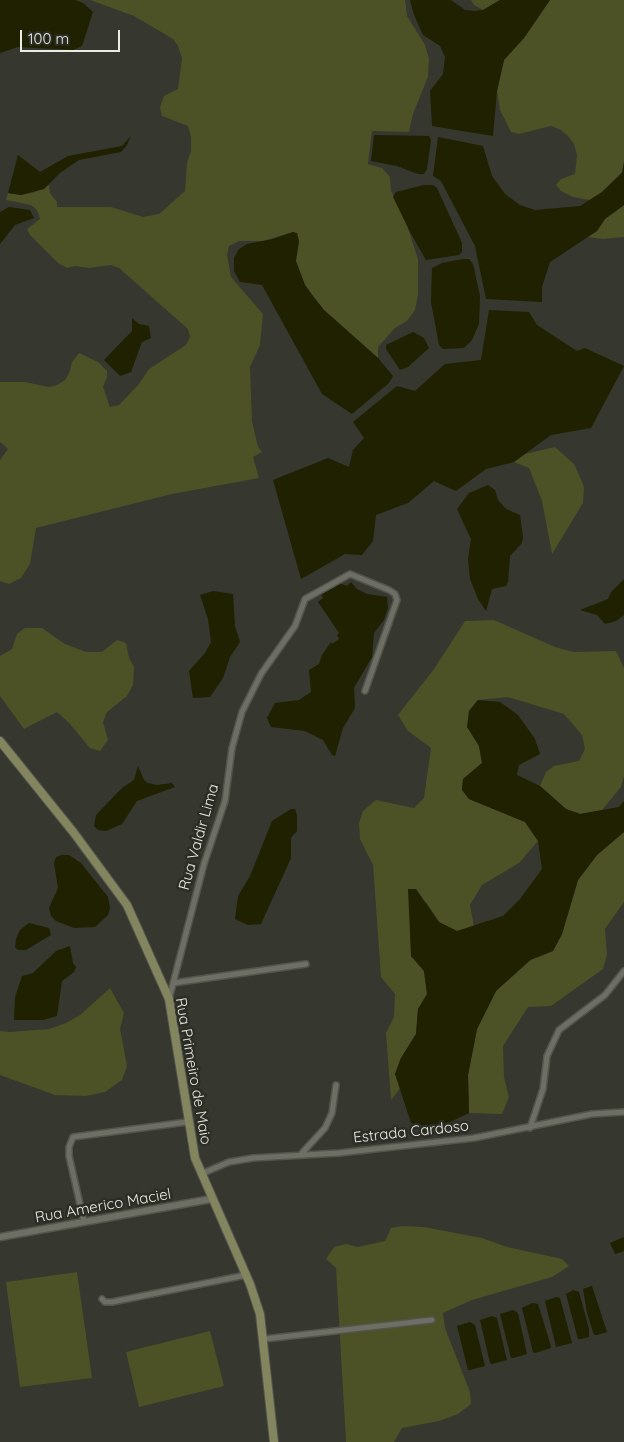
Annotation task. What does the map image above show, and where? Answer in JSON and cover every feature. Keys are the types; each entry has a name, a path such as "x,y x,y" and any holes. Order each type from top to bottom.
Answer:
{"main road":[{"name":"Rua Primeiro de Maio","path":"0,741 78,838 127,905 169,999 192,1148 211,1199 246,1275 260,1314 274,1442"}],"street":[{"name":"Rua Valdir Lima","path":"169,999 204,864 225,801 238,725 256,682 291,633 305,599 350,574 395,594 397,600 365,691"},
{"path":"174,983 306,964"},
{"path":"530,1128 543,1089 547,1056 558,1030 604,995 624,971"},
{"path":"301,1154 325,1128 332,1113 336,1085"},
{"name":"Estrada Cardoso","path":"201,1174 238,1160 406,1146 530,1128 592,1114 624,1112"},
{"path":"84,1222 69,1156 69,1147 74,1136 187,1122"},
{"name":"Rua Americo Maciel","path":"0,1237 211,1199"},
{"path":"102,1299 109,1303 246,1275"},
{"path":"264,1339 432,1320"}],"shaded area":[{"path":"0,0 75,0 83,3 93,12 82,46 73,50 18,47 0,53"},
{"path":"90,0 405,0 407,16 425,45 429,59 428,77 413,114 409,132 372,131 368,164 382,168 390,177 391,191 404,216 418,259 418,295 415,310 407,321 395,328 378,347 378,358 324,310 305,285 295,260 299,241 293,232 263,241 239,241 229,246 227,255 231,277 263,314 260,345 250,367 252,421 258,447 262,452 253,457 259,478 172,494 36,528 30,564 21,578 9,584 0,581 0,460 8,449 0,442 0,382 25,382 49,387 57,385 65,380 72,362 79,353 98,362 107,371 103,387 110,407 119,405 139,384 149,369 186,345 190,337 188,329 119,268 111,265 67,268 58,263 30,235 27,229 40,219 37,210 31,205 6,200 8,193 21,195 35,192 49,185 50,193 57,202 57,207 111,207 143,217 159,214 185,191 187,163 191,151 191,137 188,126 162,116 160,107 164,96 178,89 182,58 178,46 173,39 134,16"},
{"path":"410,0 451,0 465,10 475,11 483,10 500,0 550,0 524,38 504,60 497,91 493,136 432,126 430,91 443,74 445,57 440,46 423,35"},
{"path":"471,0 500,0 483,10 474,5"},
{"path":"550,0 624,0 624,162 622,172 602,192 590,200 573,197 561,191 556,185 561,179 575,174 577,155 574,144 568,136 561,130 551,126 519,134 511,132 500,110 497,91 504,60 524,38"},
{"path":"374,135 429,136 431,140 427,169 424,174 371,161"},
{"path":"131,136 121,152 79,160 60,173 44,189 21,195 8,193 18,155 40,172 68,156 122,146"},
{"path":"438,137 483,146 492,176 505,194 520,205 535,210 580,206 602,192 622,173 624,162 624,205 605,219 597,231 550,262 542,287 542,302 486,299 475,246 441,181 433,176"},
{"path":"424,185 433,185 437,188 462,243 462,252 459,255 426,260 410,232 393,197 396,192"},
{"path":"624,205 624,237 603,239 587,237 597,231 605,219"},
{"path":"9,207 30,210 34,218 15,225 0,244 0,212"},
{"path":"293,232 297,233 299,241 296,261 305,285 324,310 378,358 393,376 389,383 352,414 322,394 262,285 240,282 234,271 234,258 239,249 247,244 273,239"},
{"path":"469,259 473,264 480,296 479,324 472,340 464,348 443,349 439,345 431,302 432,268 442,263"},
{"path":"489,310 529,312 537,325 577,351 585,348 624,366 591,428 551,435 514,462 486,469 456,491 434,481 408,503 376,515 373,541 362,555 345,554 301,579 273,480 328,458 349,467 353,450 364,438 353,422 397,386 415,391 445,364 481,360"},
{"path":"132,318 139,324 149,326 151,338 142,342 131,372 120,376 104,360 132,331"},
{"path":"413,332 424,338 429,348 408,367 400,370 386,349 386,345"},
{"path":"555,447 574,464 584,487 583,503 552,554 542,501 529,468 514,462 525,454"},
{"path":"488,485 495,490 498,500 506,509 520,515 523,537 522,543 510,556 506,586 492,589 486,611 478,599 470,579 468,559 471,539 457,509 469,493"},
{"path":"624,579 624,615 616,621 605,624 597,615 580,610 608,599 611,592"},
{"path":"351,582 357,589 367,594 387,597 388,608 384,620 374,633 372,657 354,688 355,708 343,728 335,756 332,755 323,740 305,731 271,727 267,718 275,703 299,700 311,692 309,670 319,664 322,655 331,642 332,644 339,639 337,635 339,633 318,602 323,598 321,594 332,586 339,583 347,586"},
{"path":"213,591 233,594 235,626 240,642 230,657 223,678 210,697 193,698 189,671 205,653 211,642 208,619 200,595"},
{"path":"494,620 555,647 573,652 616,651 624,668 624,776 621,787 602,810 580,814 566,809 540,786 546,772 554,766 579,761 585,749 582,735 564,714 508,697 478,700 469,711 468,727 479,746 482,763 463,779 462,790 469,799 525,822 538,841 519,863 482,885 470,905 474,927 457,931 439,922 426,902 411,935 411,956 424,971 427,994 418,1009 416,1034 401,1058 395,1074 401,1087 391,1100 386,1033 394,1017 395,994 381,977 373,865 360,839 359,823 363,811 376,800 414,808 424,798 431,748 408,731 398,715 434,669 465,621"},
{"path":"25,628 42,628 65,644 86,652 102,652 117,640 126,643 129,658 134,667 133,685 127,696 107,712 103,722 108,740 100,751 90,748 57,712 24,729 0,696 0,656 12,649 17,634"},
{"path":"478,700 500,702 518,715 535,739 540,754 519,765 517,775 540,786 566,809 580,814 619,807 624,801 624,832 597,855 578,880 562,934 553,951 530,960 496,991 477,1029 468,1075 469,1113 444,1125 424,1126 411,1123 395,1074 401,1058 416,1034 418,1009 427,994 424,971 411,956 408,889 416,889 439,922 457,931 503,916 520,899 542,869 538,841 525,822 469,799 462,790 463,779 482,763 479,746 467,727 469,711"},
{"path":"138,766 144,780 148,783 157,785 172,783 175,787 137,801 122,824 106,831 98,830 94,826 96,815 122,788 134,780"},
{"path":"291,809 295,809 297,815 297,831 291,838 291,858 261,924 248,925 235,919 238,896 250,876 272,821"},
{"path":"624,832 624,902 605,929 607,955 603,969 551,1006 528,1007 503,1046 504,1077 509,1097 502,1114 469,1113 468,1075 477,1029 496,991 531,960 553,951 562,934 578,880 597,855"},
{"path":"69,855 81,863 108,897 110,908 108,915 95,927 74,928 56,921 51,916 49,908 58,888 54,863 56,857"},
{"path":"29,923 49,928 51,935 26,950 18,950 15,947 16,939 20,930"},
{"path":"70,946 73,963 76,967 74,972 62,981 57,1016 43,1020 14,1020 15,997 22,976 33,973 56,951"},
{"path":"110,988 124,1013 120,1029 127,1066 122,1080 105,1092 86,1096 55,1095 0,1075 0,1031 49,1029 66,1023 80,1015"},
{"path":"402,1226 424,1227 482,1238 507,1247 562,1259 569,1266 552,1277 472,1300 443,1313 445,1328 470,1392 471,1404 458,1414 439,1421 402,1428 394,1442 346,1442 336,1268 326,1259 334,1247 346,1244 358,1247 385,1241 391,1228"},
{"path":"624,1237 624,1251 615,1254 610,1243"},
{"path":"77,1272 92,1378 20,1387 6,1282"},
{"path":"592,1286 607,1332 597,1335 594,1335 587,1313 583,1289"},
{"path":"573,1290 579,1292 589,1329 589,1337 581,1339 578,1339 566,1294"},
{"path":"556,1297 560,1298 572,1343 556,1347 545,1301"},
{"path":"532,1303 538,1304 551,1348 535,1353 533,1352 522,1308"},
{"path":"513,1310 518,1313 527,1354 511,1358 500,1314"},
{"path":"492,1316 497,1318 507,1360 492,1364 490,1363 480,1320"},
{"path":"470,1322 475,1325 485,1366 468,1370 457,1326"},
{"path":"210,1331 224,1386 139,1407 126,1352"}]}
